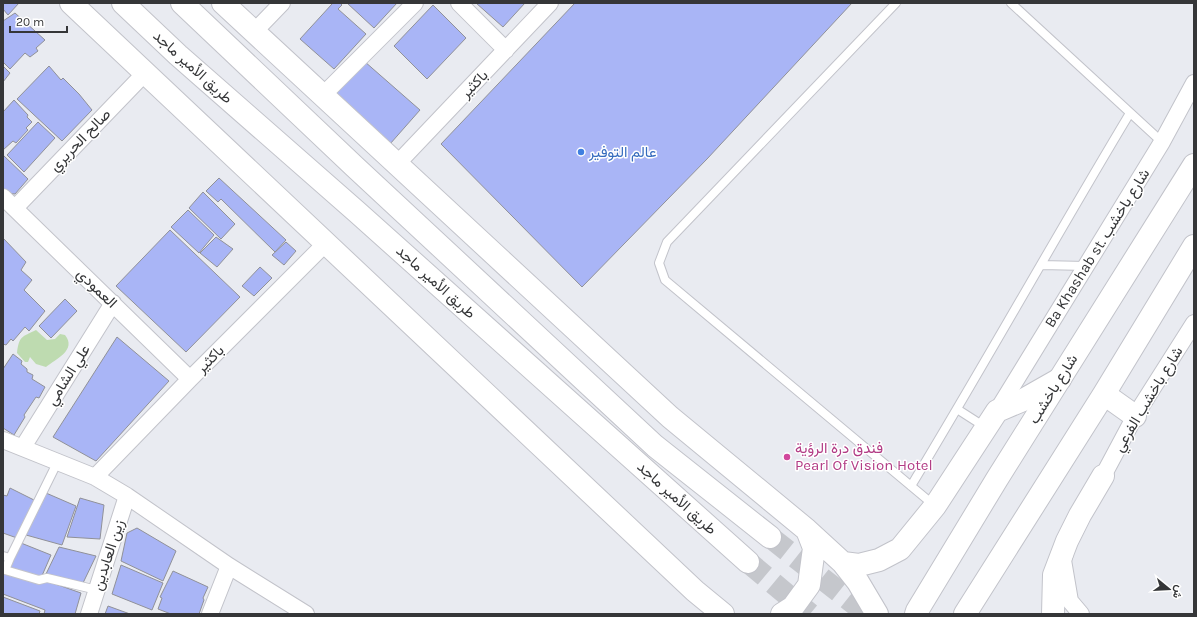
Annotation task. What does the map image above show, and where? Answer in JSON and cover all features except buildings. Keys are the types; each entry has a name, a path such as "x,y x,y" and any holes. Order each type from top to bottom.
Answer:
{"main road":[{"name":"طريق الأمير ماجد","path":"123,3 178,55 357,212 748,562"},
{"name":"طريق الأمير ماجد","path":"182,3 361,173 654,446 770,537"},
{"path":"223,3 670,417 807,530 843,563 858,582 877,614"},
{"path":"76,7 695,591 723,614"},
{"name":"شارع باخشب","path":"916,614 997,479 1194,165"},
{"path":"965,614 1104,394 1194,246"},
{"path":"843,563 859,565 879,560 900,549 935,506 991,420 1060,379"},
{"path":"1104,394 1135,416"},
{"path":"1053,614 1054,575 1067,541 1080,515 1103,476"},
{"path":"782,614 793,607 809,585 814,548 807,530"}],"street":[{"path":"254,32 282,3"},
{"path":"323,95 415,3"},
{"path":"458,3 506,50"},
{"name":"باكثير","path":"397,164 550,3"},
{"name":"صالح الحريري","path":"15,208 145,73"},
{"name":"Ba Khashab st. شارع باخشب","path":"991,420 1162,142 1194,83"},
{"name":"العمودي","path":"3,197 190,379"},
{"name":"باكثير","path":"95,478 190,379 326,244"},
{"name":"علي الشامي","path":"23,447 112,303"},
{"name":"شارع باخشب الفرعي","path":"1103,476 1135,416 1194,323"},
{"path":"3,440 95,478 127,496 229,566 306,614"},
{"name":"زين العابدين","path":"89,614 127,496"},
{"path":"1067,541 1063,560 1070,601 1081,614"},
{"path":"210,614 229,566"}],"lane":[{"path":"896,3 667,242 659,263 664,280 935,506"},
{"path":"1011,3 1162,142"},
{"path":"911,486 1130,113"},
{"path":"1041,265 1086,266"},
{"path":"957,408 991,420"},
{"path":"58,462 7,557 5,570 39,580 46,578 97,590"}],"green space":[{"path":"36,330 47,340 55,339 60,334 65,335 68,340 67,350 64,354 46,367 36,364 30,357 28,362 25,362 17,353 20,340 27,334"}],"tunnel":[{"path":"770,537 867,614"},
{"path":"748,562 810,614"}],"place":[{"name":"عالم التوفير","path":"581,152"},
{"name":"فندق درة الرؤية Pearl Of Vision Hotel","path":"787,457"}]}
